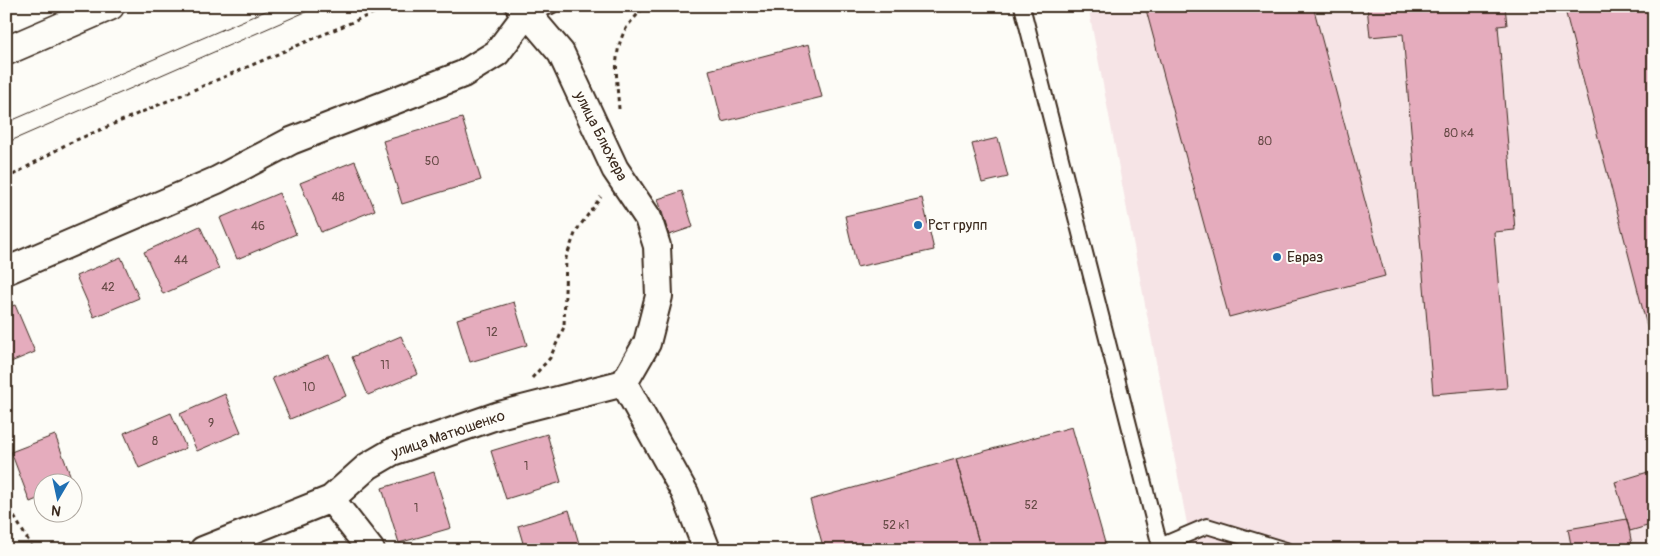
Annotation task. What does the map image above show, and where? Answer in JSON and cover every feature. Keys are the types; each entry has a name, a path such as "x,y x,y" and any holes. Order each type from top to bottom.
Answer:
{"main road":[{"path":"6,51 110,6"}],"street":[{"name":"улица Блюхера","path":"532,8 561,53 615,169 648,218 657,246 659,296 648,343 624,383"},
{"path":"6,271 217,180 291,141 463,74 498,53 532,8"},
{"path":"624,383 685,493 707,550"},
{"name":"улица Матюшенко","path":"203,550 331,499 368,466 392,452 499,415 624,383"},
{"path":"331,499 371,550"}],"lane":[{"path":"1022,6 1161,548 1207,526 1286,550"}],"path":[{"path":"6,180 67,144 390,6"},
{"path":"619,116 615,66 628,25 645,6"},
{"path":"531,379 550,358 564,327 566,258 576,231 600,198 615,169"},
{"path":"6,503 34,550"}],"shaded area":[{"path":"1088,6 1654,6 1654,550 1192,550"}],"building":[{"path":"1145,6 1313,6 1385,276 1229,317"},
{"path":"1367,6 1505,6 1507,25 1498,26 1515,230 1494,232 1507,388 1433,394 1403,34 1370,37"},
{"path":"1564,6 1654,6 1654,353"},
{"path":"809,44 822,97 722,122 709,70"},
{"path":"462,118 481,180 402,204 383,141"},
{"path":"998,138 1008,177 982,183 972,144"},
{"path":"355,161 375,210 321,232 300,183"},
{"path":"682,191 693,227 669,235 658,199"},
{"path":"279,193 296,234 237,259 220,218"},
{"path":"922,198 934,250 857,267 845,216"},
{"path":"200,226 219,269 163,294 144,252"},
{"path":"121,257 139,298 94,317 76,276"},
{"path":"514,302 527,345 470,362 457,319"},
{"path":"15,305 35,352 6,364 6,308"},
{"path":"401,336 418,374 368,395 352,357"},
{"path":"329,355 346,396 290,419 272,378"},
{"path":"225,394 241,432 197,451 180,414"},
{"path":"171,413 186,448 139,468 124,433"},
{"path":"1072,427 1107,550 981,550 956,459"},
{"path":"547,434 561,482 506,499 491,451"},
{"path":"55,435 70,474 32,474 32,501 30,502 11,452"},
{"path":"956,459 981,550 824,550 810,500"},
{"path":"434,472 451,528 399,543 382,488"},
{"path":"1648,472 1654,491 1654,524 1630,531 1615,482"},
{"path":"569,510 581,550 525,550 518,526"},
{"path":"1627,519 1633,550 1572,550 1568,529"}],"tram line":[{"path":"6,123 277,6"},
{"path":"6,143 319,6"}],"place":[{"name":"Рст групп","path":"918,225"},
{"name":"Евраз","path":"1277,257"}]}
